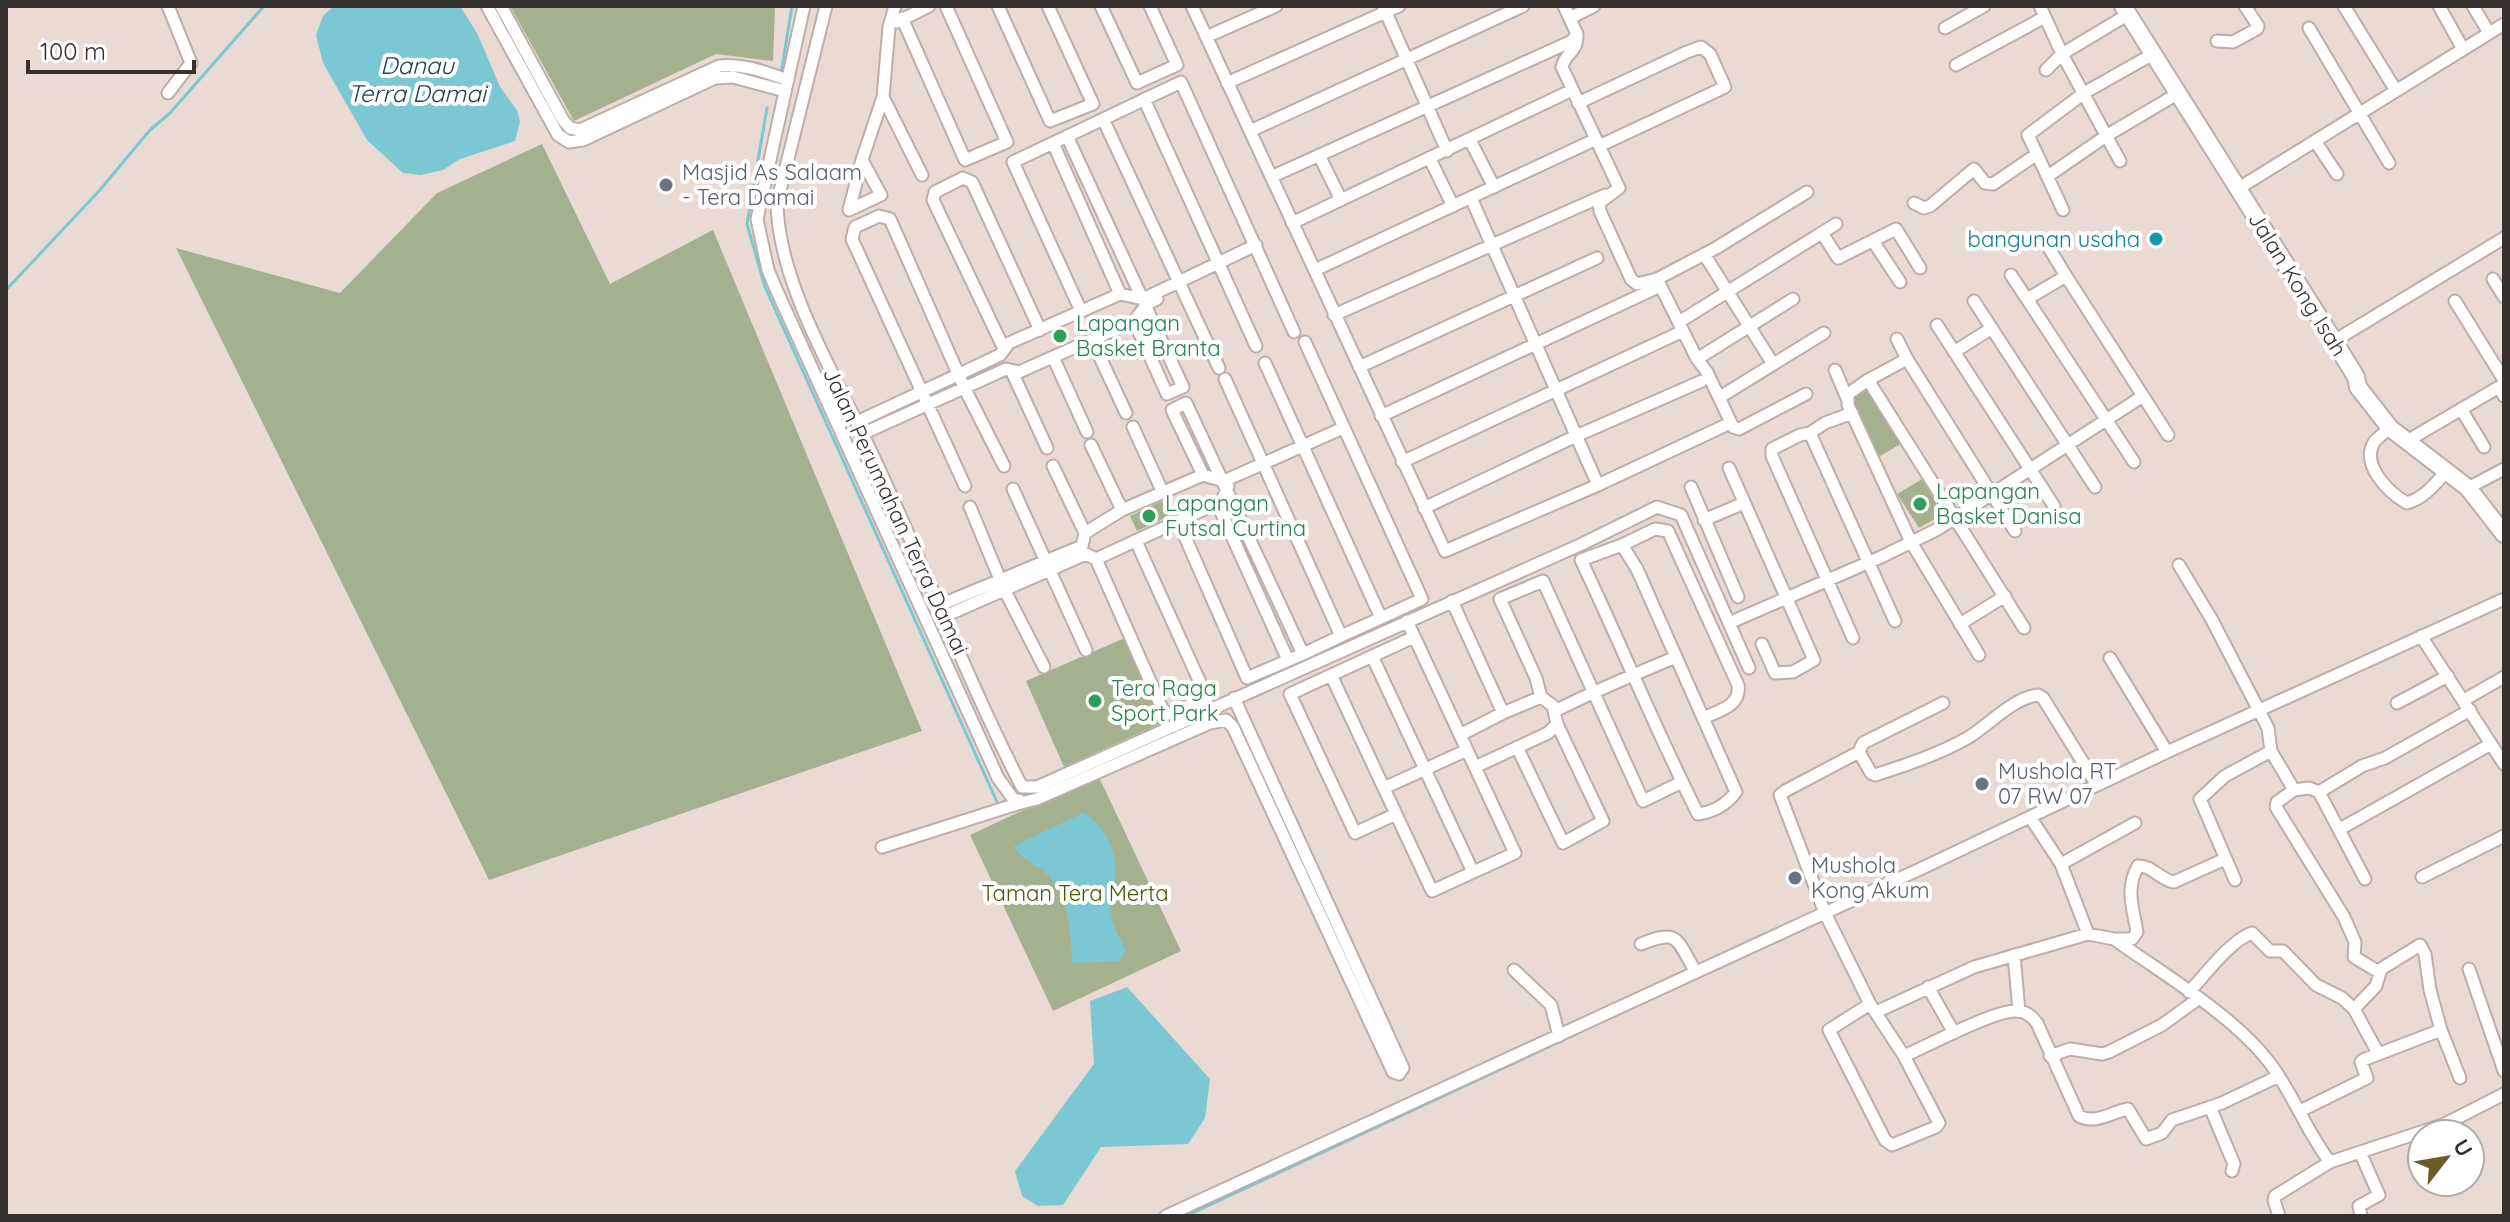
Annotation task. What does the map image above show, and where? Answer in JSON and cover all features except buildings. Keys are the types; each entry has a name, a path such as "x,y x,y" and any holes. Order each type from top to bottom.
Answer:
{"street":[{"path":"168,6 191,65 168,93"},
{"path":"487,6 558,135 569,142 583,140 715,78 733,77 786,85"},
{"path":"501,6 570,128 580,130 719,66 732,64 752,68 786,85"},
{"name":"Jalan Perumahan Terra Damai","path":"804,6 757,219 768,270 998,778 1017,804"},
{"name":"Jalan Perumahan Terra Damai","path":"826,6 777,203 782,250 801,303 1022,787"},
{"path":"862,160 883,97 889,27 895,6"},
{"path":"889,27 929,6"},
{"path":"902,18 965,160 1007,142 946,6"},
{"path":"998,6 1050,121 1093,104 1048,6"},
{"path":"1101,6 1137,83 1177,65 1150,6"},
{"path":"1192,6 1444,549 1448,551 1724,426"},
{"path":"1206,37 1276,6"},
{"path":"1227,83 1385,9 1399,6"},
{"path":"1250,131 1523,6"},
{"path":"1334,315 1619,188 1594,144 1562,67 1576,48 1577,34 1564,6"},
{"path":"1570,18 1594,6"},
{"path":"1945,28 1984,6"},
{"path":"2217,41 2233,42 2257,29 2245,6"},
{"path":"2344,6 2395,89"},
{"path":"2439,6 2463,49"},
{"path":"2473,6 2489,33"},
{"path":"1385,9 1447,151"},
{"path":"1956,65 2042,11 2120,161"},
{"path":"2046,70 2062,54 2125,11"},
{"name":"Jalan Kong Isah","path":"2125,11 2334,341 2356,377 2358,387 2390,428 2468,488 2504,534"},
{"path":"2239,188 2504,24"},
{"path":"2309,28 2389,163"},
{"path":"1271,177 1572,41 1577,34"},
{"path":"1315,270 1494,187 1725,87 1710,54 1701,47 1578,103"},
{"path":"2063,210 2028,135 2084,93 2153,54"},
{"path":"1081,311 1013,162 1181,82 1294,332"},
{"path":"1292,223 1566,93"},
{"path":"2048,176 2106,136 2177,94"},
{"path":"883,97 922,175"},
{"path":"1144,99 1256,346"},
{"path":"1103,119 1219,368"},
{"path":"1067,136 1183,387 1167,394 1134,321"},
{"path":"1470,140 1494,187"},
{"path":"2315,141 2337,174"},
{"path":"1053,143 1120,294"},
{"path":"1914,203 1924,208 1930,206 1974,169 1985,183 1993,184 2037,154"},
{"path":"1319,155 1341,200"},
{"path":"1430,159 1453,206"},
{"path":"1040,330 972,182 963,178 935,192 933,200 1047,448"},
{"path":"1611,192 1599,203 1600,211 1631,279 1637,284 1656,284"},
{"path":"1381,416 1656,284 1807,192"},
{"path":"1471,198 1598,485"},
{"path":"965,486 852,239 855,227 879,216 890,219 964,387 1004,466"},
{"path":"1402,462 1681,326 1727,290 1836,224"},
{"path":"1822,233 1838,258 1896,229 1920,268"},
{"path":"2334,341 2504,238"},
{"path":"1873,241 1900,282"},
{"path":"2046,243 2168,435"},
{"path":"860,428 926,405 1009,370 1019,372 1092,340 1134,321 1145,302 1258,248"},
{"path":"1704,254 1773,364"},
{"path":"1359,367 1597,258"},
{"path":"2011,275 2134,462"},
{"path":"2027,299 2066,276"},
{"path":"2493,279 2504,297"},
{"path":"1656,284 1707,372 1733,427 1739,429 1806,394"},
{"path":"860,428 1002,352 1009,343 1081,311 1120,294 1145,302"},
{"path":"1697,359 1793,299"},
{"path":"1974,301 2095,487"},
{"path":"2455,301 2504,380"},
{"path":"1937,325 2054,506"},
{"path":"1954,352 1992,328"},
{"path":"1720,397 1824,333"},
{"path":"1897,339 2015,531"},
{"path":"1092,340 1126,413"},
{"path":"1178,521 1247,678 1422,599 1305,342"},
{"path":"1053,357 1087,432"},
{"path":"1847,398 1852,390 1907,359"},
{"path":"1265,363 1381,618"},
{"path":"1835,370 1911,542 1979,655"},
{"path":"1225,379 1341,636"},
{"path":"1868,380 2024,628"},
{"path":"1424,508 1702,381"},
{"path":"2407,441 2499,387 2504,396"},
{"path":"1729,623 1911,542 1956,517 2143,396"},
{"path":"1303,654 1225,484 1186,403 1172,410 1203,475 1225,484 1344,431"},
{"path":"2461,409 2484,447"},
{"path":"1852,413 1772,449 1772,456 1853,638"},
{"path":"1133,427 1163,493"},
{"path":"2390,428 2376,441 2372,456 2375,470 2396,495 2407,503 2413,501 2425,494 2445,473"},
{"path":"1810,433 1895,621"},
{"path":"1091,445 1122,510"},
{"path":"1053,466 1085,533 1088,553 1165,715 1207,698 1136,541"},
{"path":"1729,468 1814,660 1793,672 1775,673 1762,644"},
{"path":"2468,488 2504,469"},
{"path":"1085,533 1122,510 1203,475"},
{"path":"942,610 1003,583 1088,553 1136,541 1222,501 1225,484"},
{"path":"1691,487 1738,597"},
{"path":"1013,489 1086,650"},
{"path":"1217,503 1288,660"},
{"path":"1704,520 1744,503"},
{"path":"970,507 1044,667"},
{"path":"1017,804 1022,787 1037,787 1582,544 1657,507 1681,515 1749,668"},
{"path":"1622,545 1637,569 1703,718 1736,792 1728,802 1710,812 1698,814 1581,560 1655,529 1668,531 1738,685 1739,695 1735,702 1703,718"},
{"path":"2179,565 2259,710 2268,728 2271,751 2294,790"},
{"path":"1517,747 1563,843 1603,821 1557,724 1553,706 1541,697 1536,678 1500,599 1543,581 1643,801 1682,782"},
{"path":"1960,624 2005,596"},
{"path":"1166,1216 2504,599"},
{"path":"1452,601 1503,713"},
{"path":"1331,675 1432,891 1515,853 1407,621"},
{"path":"2421,636 2504,764"},
{"path":"1396,814 1355,833 1290,694 1414,637"},
{"path":"1372,656 1473,872"},
{"path":"1555,711 1676,657"},
{"path":"2110,658 2167,752"},
{"path":"2397,703 2448,676"},
{"path":"2319,792 2362,766 2385,758 2504,677"},
{"path":"1859,752 1871,773 1879,774 1968,737 2028,697 2038,695 2043,698 2097,785"},
{"path":"1460,735 1541,697"},
{"path":"1226,720 1233,727 1393,1072 1399,1074 1403,1068 1234,698"},
{"path":"1226,720 1234,698"},
{"path":"1943,703 1863,743 1859,752 1780,795 1825,913 1873,1008 1904,1056 1939,1124 1889,1145 1830,1027 1873,1008 1974,967 2014,955 2088,934 2132,939 2137,932 2130,882 2138,866 2149,868 2174,882 2225,859"},
{"path":"882,847 1037,799 1210,723 1226,720"},
{"path":"1475,767 1548,733 1557,724"},
{"path":"2340,829 2491,744"},
{"path":"1384,788 1467,750"},
{"path":"2235,880 2200,799 2225,776 2271,751"},
{"path":"2365,879 2319,792 2309,788 2294,790 2277,802 2276,807 2344,917 2355,942 2353,955 2379,972"},
{"path":"2030,817 2061,864 2088,934"},
{"path":"2061,864 2135,823"},
{"path":"2422,877 2504,836"},
{"path":"2050,1056 2070,1049 2102,1054 2162,1025 2194,995 2231,948 2252,933 2270,951 2283,951 2316,985 2342,998 2354,1009 2378,1053"},
{"path":"1641,944 1662,935 1670,936 1696,972"},
{"path":"2114,939 2194,995 2252,1043 2279,1076 2330,1162"},
{"path":"2354,1009 2376,986 2379,972 2416,945 2421,946 2441,1030 2460,1078"},
{"path":"2014,955 2019,1011"},
{"path":"2469,969 2504,1071"},
{"path":"1514,970 1551,1005 1559,1036"},
{"path":"1928,987 1954,1033"},
{"path":"1904,1056 2007,1012 2019,1011 2037,1023 2079,1116 2097,1119 2128,1109 2145,1139 2162,1133 2172,1120 2210,1107 2279,1076"},
{"path":"2300,1111 2367,1078 2361,1061 2441,1030"},
{"path":"2279,1216 2275,1196 2330,1162 2445,1124 2504,1094"},
{"path":"2210,1107 2234,1162 2232,1171"},
{"path":"2360,1152 2379,1195 2359,1206 2361,1216"}],"green space":[{"path":"510,6 775,6 773,61 716,54 574,121"},
{"path":"542,144 610,284 713,230 922,731 489,880 176,248 340,293 437,193"},
{"path":"1866,388 1902,443 1877,458 1850,397"},
{"name":"Lapangan Basket Danisa","path":"1922,479 1943,514 1919,528 1897,494"},
{"name":"Lapangan Futsal Curtina","path":"1162,501 1169,516 1137,531 1130,516"},
{"name":"Tera Raga Sport Park","path":"1127,637 1164,722 1064,767 1026,681"},
{"name":"Taman Tera Merta","path":"1098,775 1181,951 1053,1011 970,835"}],"water":[{"name":"Danau Terra Damai","path":"334,6 460,6 478,35 500,87 517,110 520,122 515,141 460,159 443,170 421,175 403,173 367,140 323,63 316,35 323,16"},
{"path":"1083,813 1104,832 1112,849 1115,878 1110,910 1126,951 1119,961 1073,963 1067,913 1059,889 1042,870 1023,858 1014,846"},
{"path":"1127,987 1210,1079 1205,1118 1188,1144 1101,1147 1063,1205 1038,1206 1022,1196 1015,1171 1094,1064 1090,1001"}],"waterway":[{"path":"6,290 264,6"},
{"path":"781,74 792,6"},
{"path":"767,108 747,224 765,287 997,802"},
{"path":"1186,1216 1576,1034"}],"place":[{"name":"Masjid As Salaam - Tera Damai","path":"666,185"},
{"name":"bangunan usaha","path":"2156,239"},
{"name":"Lapangan Basket Branta","path":"1060,336"},
{"name":"Lapangan Basket Danisa","path":"1920,504"},
{"name":"Lapangan Futsal Curtina","path":"1149,516"},
{"name":"Tera Raga Sport Park","path":"1095,701"},
{"name":"Mushola RT 07 RW 07","path":"1982,784"},
{"name":"Mushola Kong Akum","path":"1795,878"}]}
